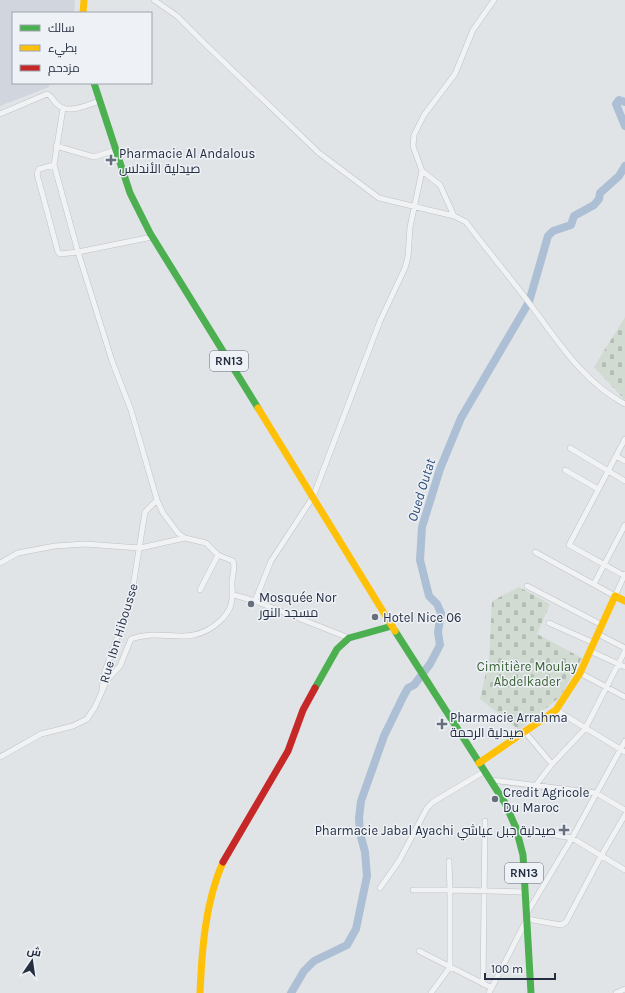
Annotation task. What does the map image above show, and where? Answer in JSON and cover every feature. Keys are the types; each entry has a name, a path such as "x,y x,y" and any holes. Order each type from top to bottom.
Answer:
{"main road":[{"path":"83,12 84,0"},
{"name":"RN13","path":"94,84 130,193 152,237 392,626 428,680 505,803 516,828 523,855 531,993"},
{"path":"480,763 556,710 580,673 615,596 625,601"},
{"path":"200,993 201,966 207,915 212,891 220,868 288,752 303,710 333,656 349,638 392,626"}],"street":[{"path":"154,0 189,26 203,42 319,153 379,198 454,216 466,222 572,361 612,397 625,404"},
{"path":"454,216 440,185 422,171 412,139 417,128 455,74 473,30 494,0"},
{"path":"0,114 47,94 62,108 71,109 100,101"},
{"path":"0,757 41,734 73,726 87,719 95,707 107,680 120,666 131,639 151,636 179,637 210,630 228,612 234,595 232,579 234,564 232,560 218,555 206,543 185,538 170,523 157,500 131,410 112,361 78,252 54,165 62,108"},
{"path":"56,146 94,157 116,150"},
{"path":"54,165 39,169 37,174 58,252 62,254 78,252 152,237"},
{"path":"255,601 271,561 313,497 378,326 405,268 410,227 422,171"},
{"path":"535,552 615,596 625,575 569,545 625,439"},
{"path":"570,448 625,481"},
{"path":"616,456 625,461"},
{"path":"564,470 598,489"},
{"name":"Rue Ibn Hibousse","path":"102,691 105,671 131,599 142,527 146,512 149,506 157,500"},
{"path":"594,584 625,525"},
{"path":"0,563 18,553 55,546 85,544 140,548 170,543 185,538"},
{"path":"200,590 218,555"},
{"path":"527,586 602,625"},
{"path":"234,595 255,601 349,638"},
{"path":"549,623 594,643"},
{"path":"598,634 625,648"},
{"path":"590,651 625,667"},
{"path":"536,785 552,764 585,729 625,652"},
{"path":"580,673 625,697"},
{"path":"556,710 623,751"},
{"path":"525,732 552,764"},
{"path":"419,951 483,984 490,990 527,916 596,793 623,751 625,741"},
{"path":"380,888 399,861 427,808 433,802 485,771"},
{"path":"490,780 596,793 625,810"},
{"path":"527,916 563,925 625,815"},
{"path":"483,984 485,821"},
{"path":"516,828 572,838 625,870"},
{"path":"431,993 450,966 449,861"},
{"path":"413,890 525,892"},
{"path":"616,993 625,989"}],"shaded area":[{"path":"0,0 75,0 74,12 12,12 12,84 49,84 49,87 0,106"}],"green space":[{"path":"625,317 625,400 594,367"},
{"name":"Cimitière Moulay Abdelkader","path":"519,587 550,604 537,634 582,658 560,697 519,730 480,699 489,659 492,601"}],"waterway":[{"name":"Oued Outat","path":"625,102 619,100 616,104 625,126"},
{"name":"Oued Outat","path":"291,993 304,971 314,961 347,945 356,929 367,876 365,852 360,833 359,818 361,801 384,736 403,697 408,688 414,685 430,664 440,645 438,632 441,613 437,604 429,596 420,560 422,527 440,469 461,418 529,302 548,236 553,231 571,225 574,216 594,205 599,199 600,193 619,176 625,166"}],"traffic: fast":[{"path":"94,84 130,193 150,233 258,408"},
{"path":"315,688 337,649 349,638 392,626"},
{"path":"395,631 505,803 516,828 523,855 531,993"}],"traffic: slow":[{"path":"83,12 84,0"},
{"path":"258,408 395,631"},
{"path":"479,763 556,710 580,673 615,596 625,601"},
{"path":"200,993 203,943 208,910 223,862"}],"traffic: jam":[{"path":"223,862 288,751 303,710 315,688"}],"place":[{"name":"Pharmacie Al Andalous صيدلية الأندلس","path":"111,160"},
{"name":"Mosquée Nor مسجد النور","path":"251,604"},
{"name":"Hotel Nice 06","path":"375,617"},
{"name":"Pharmacie Arrahma صيدلية الرحمة","path":"442,724"},
{"name":"Credit Agricole Du Maroc","path":"495,799"},
{"name":"Pharmacie Jabal Ayachi صيدلية جبل عياشي","path":"564,830"}]}
